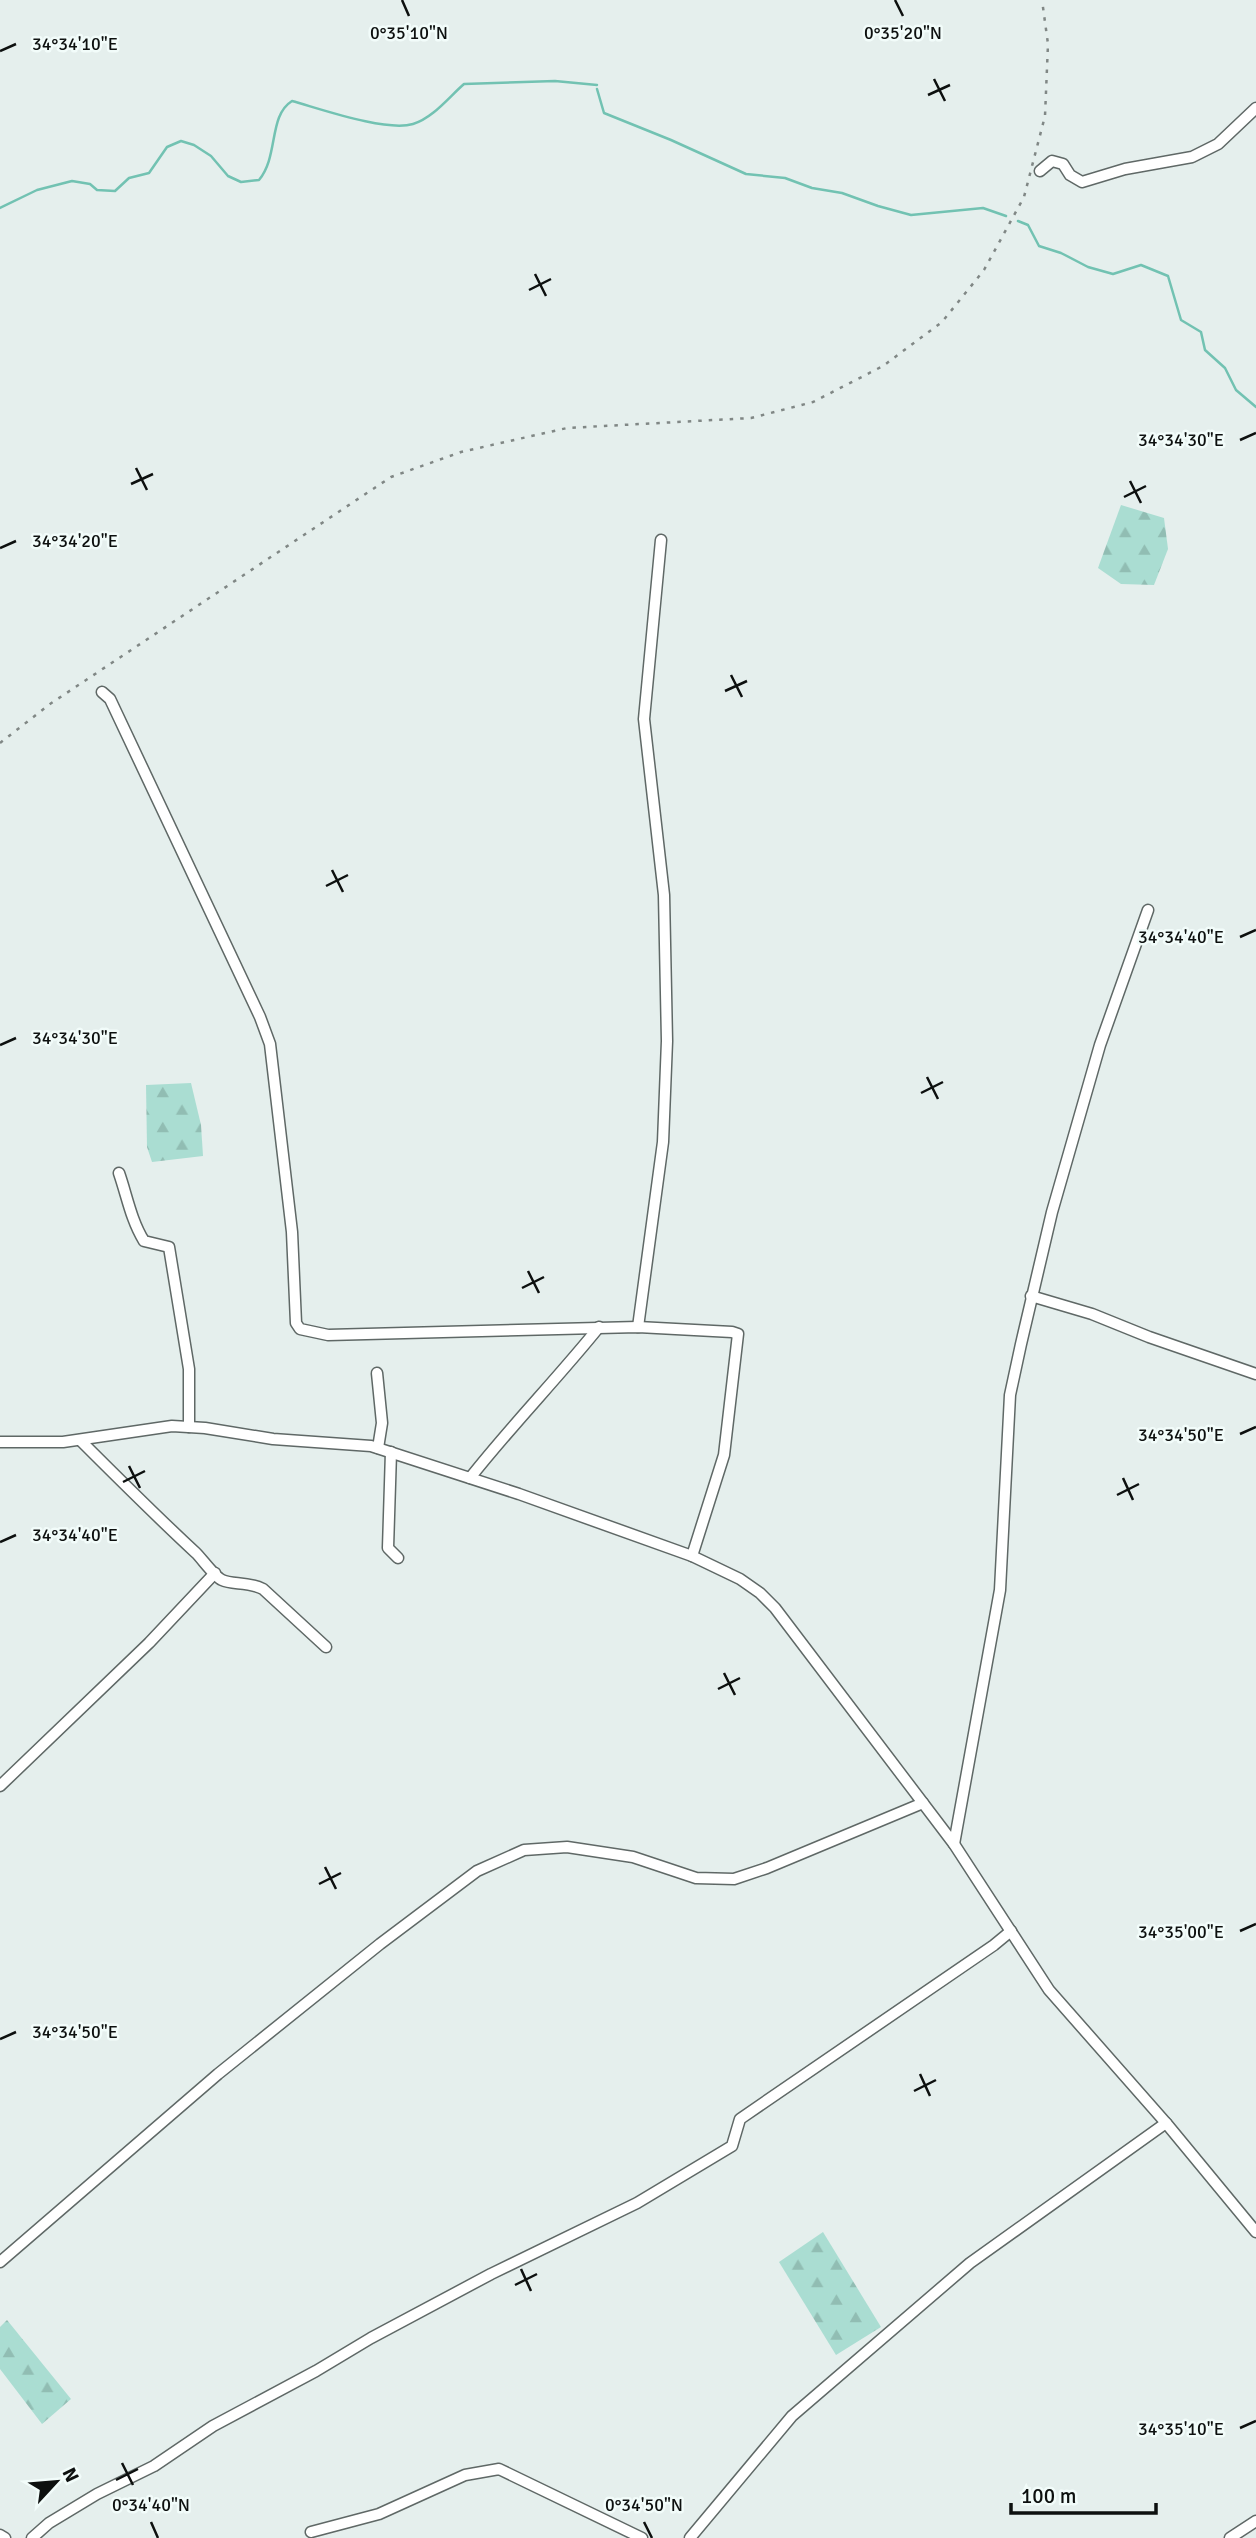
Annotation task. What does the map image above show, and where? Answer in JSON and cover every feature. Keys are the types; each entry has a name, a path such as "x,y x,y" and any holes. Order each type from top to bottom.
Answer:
{"street":[{"path":"1040,171 1052,161 1063,164 1070,175 1082,182 1125,169 1192,157 1218,144 1256,108"},
{"path":"638,1327 663,1142 666,1054 664,895 644,719 661,540"},
{"path":"102,692 110,699 260,1017 270,1044 292,1232 294,1313 300,1329 328,1335 638,1327 738,1334 724,1455 692,1556"},
{"path":"954,1844 1000,1590 1010,1395 1031,1296 1100,1045 1148,910"},
{"path":"118,1173 135,1226 144,1241 169,1247 189,1368 189,1427"},
{"path":"1031,1296 1092,1314 1256,1374"},
{"path":"470,1478 599,1327"},
{"path":"377,1373 382,1423 378,1448"},
{"path":"0,1442 63,1442 172,1426 273,1439 350,1443 378,1448 692,1556 740,1579 775,1608 954,1844 1049,1990 1166,2123 1256,2232"},
{"path":"80,1440 221,1580 252,1584 263,1589 326,1647"},
{"path":"391,1452 388,1548 398,1558"},
{"path":"0,1786 149,1643 215,1573"},
{"path":"0,2262 218,2074 380,1944 477,1871 524,1850 567,1847 633,1857 696,1878 734,1880 923,1803"},
{"path":"33,2538 50,2523 97,2494 154,2466 213,2426 491,2274 637,2203 732,2146 740,2119 1011,1931"},
{"path":"690,2538 792,2416 970,2263 1166,2123"},
{"path":"310,2532 379,2514 465,2475 499,2469 642,2538"},
{"path":"1230,2538 1256,2521"},
{"path":"0,2535 5,2538"}],"green space":[{"path":"1121,505 1164,518 1168,549 1154,585 1121,584 1098,568"},
{"path":"191,1083 201,1125 203,1156 152,1162 147,1147 146,1085"},
{"path":"823,2232 881,2327 836,2355 779,2262"},
{"path":"7,2320 71,2399 42,2424 0,2369 0,2327"}],"waterway":[{"path":"0,208 37,190 72,181 90,184 97,190 115,191 129,178 149,173 167,147 181,141 194,145 211,156 228,176 241,182 259,180 269,160 280,116 292,101 353,119 401,126 427,117 464,84 555,81 597,85"},
{"path":"597,89 604,113 746,174 785,178 911,215 983,208 1006,216"},
{"path":"1018,221 1028,225 1039,246 1061,253 1088,267 1113,274 1141,265 1168,276 1181,320 1201,332 1205,350 1225,368 1236,390 1256,407"}],"railway":[{"path":"0,743 50,704 391,477 461,452 567,428 751,418 813,402 883,366 942,322 984,270 1024,197 1045,116 1048,44 1042,0"}]}
